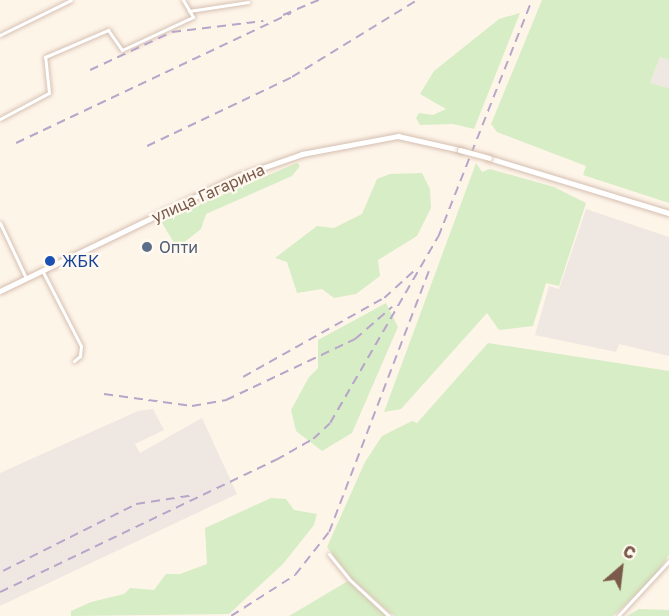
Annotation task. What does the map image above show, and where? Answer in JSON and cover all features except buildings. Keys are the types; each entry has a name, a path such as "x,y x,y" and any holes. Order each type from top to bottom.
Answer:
{"main road":[{"name":"улица Гагарина","path":"0,291 239,176 302,154 398,136 489,158 669,213"}],"street":[{"path":"0,35 71,0"},
{"path":"0,119 49,93 45,57 108,30 122,50 193,16 183,0"},
{"path":"189,11 248,2"},
{"path":"0,223 26,278"},
{"path":"42,270 81,346 80,356 74,361"},
{"path":"329,554 348,579 389,616"},
{"path":"618,616 659,577 669,561"}],"shaded area":[{"path":"660,57 669,60 669,88 650,83"},
{"path":"586,209 669,237 669,356 619,344 616,352 535,335 549,286 559,289"},
{"path":"153,409 164,430 135,444 140,453 202,418 237,494 0,606 0,473 138,411"}],"green space":[{"path":"542,0 669,0 669,60 660,57 650,83 669,88 669,203 583,175 586,166 497,132 491,124"},
{"path":"520,13 474,129 453,124 420,125 416,118 419,113 433,115 446,109 420,94 434,71 499,19"},
{"path":"297,163 300,166 292,176 206,214 201,229 182,244 174,243 161,221"},
{"path":"476,163 482,172 490,169 554,187 586,203 559,286 546,283 533,326 499,330 487,313 401,409 384,412"},
{"path":"422,173 430,189 431,208 417,236 378,260 380,276 356,294 334,298 322,289 297,293 287,262 275,258 317,226 334,228 362,214 377,179 390,174"},
{"path":"386,303 398,327 352,433 322,451 296,431 291,410 309,377 318,368 318,340"},
{"path":"488,343 669,371 669,555 654,577 613,616 394,616 353,580 327,547 365,462 382,436 412,421 417,423"},
{"path":"271,498 286,499 294,510 317,514 314,525 283,564 229,614 71,616 71,611 91,602 124,594 130,588 154,590 166,574 180,574 207,564 205,528"},
{"path":"348,581 386,616 289,616"},
{"path":"639,609 669,610 669,616 627,616"}],"railway":[{"path":"283,15 319,0"},
{"path":"147,146 292,77 417,0"},
{"path":"0,592 276,460 313,439 330,423 438,237 532,0"},
{"path":"16,143 291,13"},
{"path":"90,70 172,32 263,21"},
{"path":"231,616 295,575 329,532 430,267"},
{"path":"243,377 384,298 416,269"},
{"path":"104,394 192,406 226,400 355,339 392,307"},
{"path":"3,571 136,504 194,495"}],"place":[{"name":"Опти","path":"147,247"},
{"name":"ЖБК","path":"50,261"}]}
